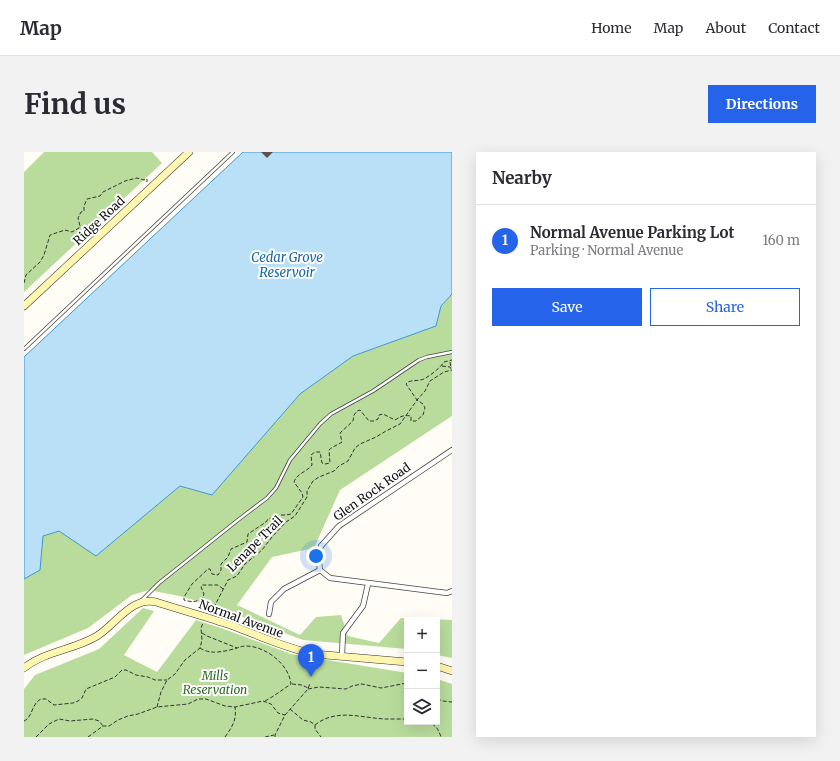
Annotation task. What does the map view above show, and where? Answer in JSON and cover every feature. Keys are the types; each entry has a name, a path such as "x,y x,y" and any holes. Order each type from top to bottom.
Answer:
{"street":[{"name":"Ridge Road","path":"24,306 189,152"},
{"name":"Glen Rock Road","path":"320,570 318,554 321,546 339,526 452,450"},
{"path":"269,614 271,602 284,589 320,570 330,578 447,593 452,591"},
{"path":"342,655 343,632 364,606 368,584"},
{"name":"Normal Avenue","path":"140,603 152,601 232,626 284,647 314,654 342,655 404,662"},
{"path":"24,668 38,659 83,643 97,636 133,606 140,603"},
{"path":"440,667 452,671"}],"lane":[{"path":"24,349 233,152"},
{"path":"140,603 159,583 270,495 278,484 290,460 320,424 331,414 373,391 419,360 452,352"}],"path":[{"path":"24,284 26,275 40,262 44,255 50,235 66,230 72,232 79,228 78,218 81,212 84,211 84,206 87,199 100,196 103,192 125,181 137,178 144,180 147,179 148,191"},
{"path":"223,589 218,585 202,585 201,587 204,594 203,599 189,602 184,600 184,597 192,584 208,569 210,569 212,574 218,575 221,570 221,564 228,557 231,549 247,542 248,534 268,519 293,512 303,497 302,493 294,482 296,478 310,468 312,465 311,456 316,452 320,452 322,463 330,463 330,450 333,446 336,446 342,442 340,433 353,421 354,415 357,411 360,410 369,421 378,419 379,415 383,414 395,420 402,415 411,416 411,421 413,422 419,419 424,414 425,408 423,404 417,400 406,384 408,382 423,379 442,366 444,362 452,360"},
{"path":"450,361 452,370"},
{"path":"442,366 450,367 452,370"},
{"name":"Lenape Trail","path":"200,648 202,640 202,624 214,608 228,580 237,576 245,564 262,550 286,522 295,516 307,497 313,481 334,471 348,461 355,448 360,444 400,424 425,391 430,381 444,372 452,370"},
{"path":"201,632 206,636 238,648"},
{"path":"157,707 161,692 168,680 176,674 185,660 200,648 215,652 242,646 250,646 271,655 285,668 291,684"},
{"path":"24,721 29,717 34,704 40,699 46,699 54,705 73,704 82,698 86,689 115,677 122,670 155,680 168,680"},
{"path":"265,737 275,736 285,715 308,689 310,682"},
{"path":"88,737 103,726 109,726 123,718 157,707 184,705 202,699 225,706 235,707 269,699 291,684 295,683 308,689 319,687 346,689 362,684 381,688 404,684"},
{"path":"262,700 271,704 278,713 285,715"},
{"path":"440,700 452,702"},
{"path":"225,737 236,718 235,707"},
{"path":"290,709 303,720 311,722 315,725"},
{"path":"315,725 320,721 334,716 345,715 404,719"},
{"path":"36,737 47,726 59,719 70,721 93,719 99,721 103,726"},
{"path":"315,725 315,730 321,737"},
{"path":"433,725 437,728 441,737"}],"green space":[{"path":"44,152 152,152 162,163 24,292 24,172"},
{"path":"452,294 452,416 340,490 314,548 272,557 237,605 300,635 316,617 341,615 348,636 379,643 401,618 404,618 404,649 303,640 221,609 184,597 149,590 132,595 88,628 24,655 24,579 40,570 43,536 59,531 96,556 180,486 212,495 300,394 353,356 436,326 441,306"},
{"name":"Mills Reservation","path":"143,608 154,611 124,655 157,672 196,620 291,654 404,673 404,725 440,725 440,680 452,684 452,737 24,737 24,689 35,675 99,649"},
{"path":"440,620 452,620 452,658 440,656"}],"water":[{"name":"Cedar Grove Reservoir","path":"243,152 452,152 452,294 441,306 436,326 353,356 300,394 212,495 180,486 96,556 59,531 43,536 40,570 24,579 24,357"}],"building":[{"path":"261,152 273,152 267,158"}],"place":[{"name":"Normal Avenue Parking Lot","path":"311,677"}]}
